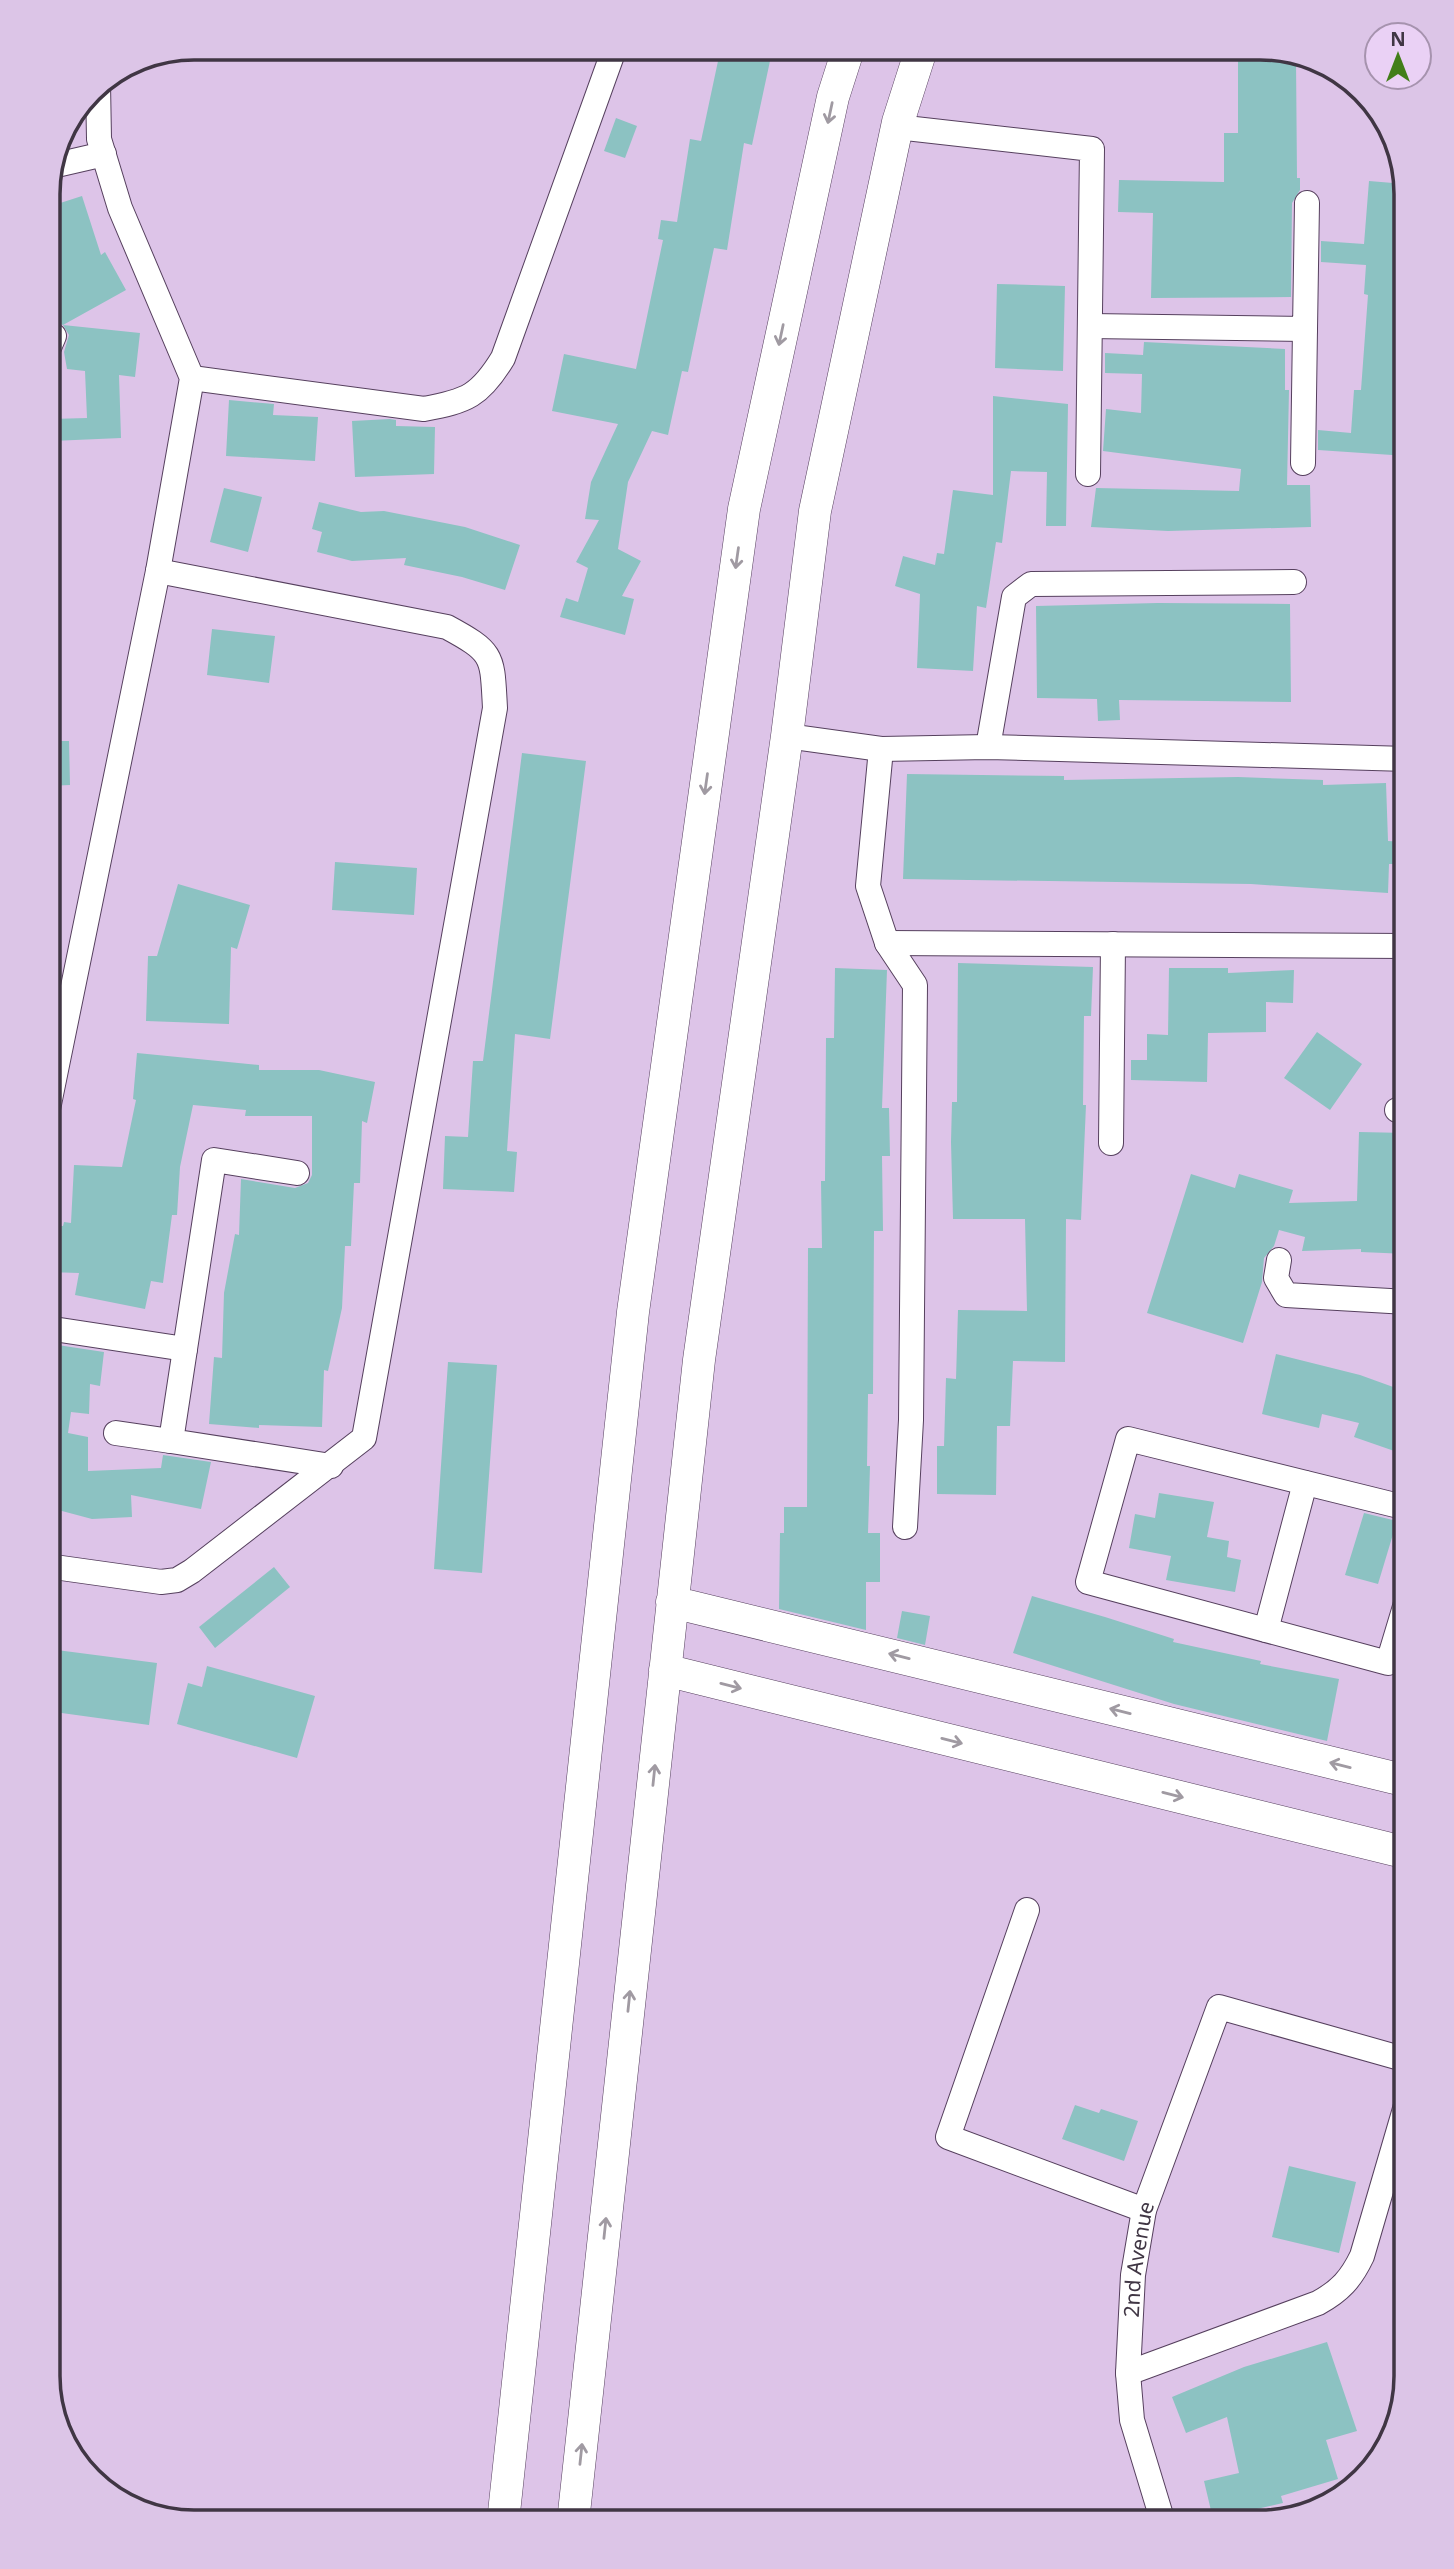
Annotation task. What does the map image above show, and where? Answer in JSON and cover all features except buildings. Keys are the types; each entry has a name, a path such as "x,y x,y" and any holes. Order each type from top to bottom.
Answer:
{"street":[{"path":"192,378 424,409 457,403 486,385 503,358 610,60"},
{"path":"504,2509 633,1312 744,509 833,96 845,60"},
{"path":"574,2509 699,1360 815,511 897,127 918,60"},
{"path":"60,1050 158,571 192,378 120,208 99,139 98,100"},
{"path":"897,127 1092,149 1088,474"},
{"path":"63,164 104,154"},
{"path":"1303,463 1307,203"},
{"path":"1090,326 1305,329"},
{"path":"60,1568 161,1582 177,1580 192,1572 356,1447 364,1438 495,708 492,662 473,641 447,627 158,571"},
{"path":"988,747 1014,597 1031,584 1294,582"},
{"path":"786,737 881,749 988,747 1394,759"},
{"path":"881,749 868,886 887,943 915,985 911,1420 905,1527"},
{"path":"887,943 1394,946"},
{"path":"1111,1143 1113,944"},
{"path":"171,1441 214,1160 298,1173"},
{"path":"1279,1260 1276,1278 1286,1294 1394,1301"},
{"path":"60,1330 185,1349"},
{"path":"116,1433 331,1466"},
{"path":"1394,1505 1128,1439 1088,1581 1388,1664 1394,1644"},
{"path":"1266,1630 1305,1483"},
{"path":"672,1602 1394,1778"},
{"path":"665,1670 1394,1850"},
{"path":"1027,1910 948,2137 1144,2210"},
{"name":"2nd Avenue","path":"1159,2510 1132,2420 1128,2373 1133,2275 1144,2210 1219,2007 1394,2056"},
{"path":"1128,2373 1318,2304 1337,2292 1352,2277 1362,2256 1394,2146"}]}
